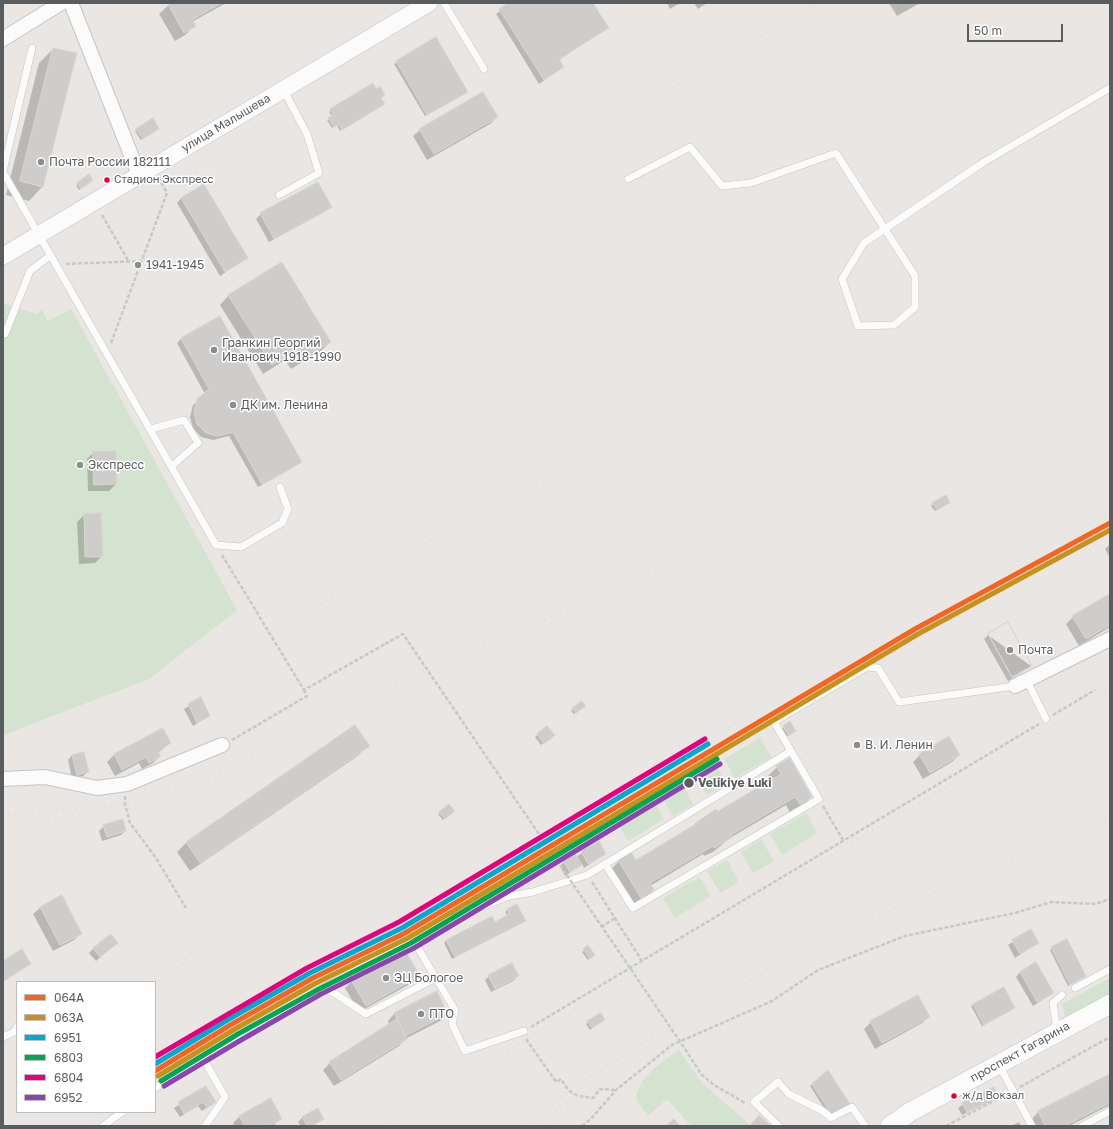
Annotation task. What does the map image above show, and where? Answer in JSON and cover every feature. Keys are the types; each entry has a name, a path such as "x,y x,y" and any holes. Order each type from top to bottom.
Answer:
{"main road":[{"name":"проспект Гагарина","path":"890,1126 913,1119 999,1065 1110,1004"}],"street":[{"path":"3,39 61,3"},
{"path":"71,3 146,171"},
{"name":"улица Малышева","path":"3,256 429,3"},
{"path":"1021,684 1110,639"},
{"path":"3,779 45,777 97,788 127,784 222,746"}],"lane":[{"path":"444,3 484,69"},
{"path":"32,48 3,172 216,544 241,547 282,523 288,509 280,487"},
{"path":"628,179 690,147 722,186 751,183 836,153 885,228 915,276 915,307 894,325 858,326 842,278 864,243 885,228 984,162 1110,88"},
{"path":"279,195 319,173 307,134 283,89"},
{"path":"5,334 30,271 51,256"},
{"path":"150,429 184,420 191,431 198,443 172,466"},
{"path":"604,864 633,908 819,799 774,722 867,668 878,668 899,702 1021,684 1046,719"},
{"path":"156,1087 203,1058 325,987 441,923 509,896 533,892 588,875 791,751"},
{"path":"412,938 455,1010 452,1024 465,1051 524,1031"},
{"path":"1075,988 1110,969"},
{"path":"325,987 366,1014 436,978"},
{"path":"1058,1032 1053,1003 1062,995"},
{"path":"3,1037 14,1032 16,1029"},
{"path":"203,1058 225,1097 205,1126"},
{"path":"999,1065 1032,1126"},
{"path":"779,1126 754,1102 778,1082 789,1094 823,1111 831,1118 852,1107 865,1126"},
{"path":"1082,1126 1110,1111"},
{"path":"103,1126 121,1113"}],"path":[{"path":"107,353 167,193 146,171"},
{"path":"102,214 129,262"},
{"path":"56,264 141,262"},
{"path":"216,544 307,696 222,746"},
{"path":"304,690 403,634 701,1074 714,1085 748,1104"},
{"path":"616,1090 600,1089 593,1098 574,1095 569,1092 561,1079 557,1082 554,1079 532,1049 524,1031 1095,690"},
{"path":"127,784 125,804 130,823 156,858 186,908"},
{"path":"819,799 843,840"},
{"path":"588,875 642,961"},
{"path":"582,1126 592,1119 616,1090 672,1045 772,1000 818,970 905,936 1015,913 1051,902 1095,904 1110,899"},
{"path":"601,927 615,918"},
{"path":"946,1126 1013,1091 1110,1036"}],"green space":[{"name":"Экспресс","path":"3,303 37,314 42,310 48,321 71,309 237,610 149,679 3,735"},
{"path":"760,738 771,757 735,778 724,759"},
{"path":"714,763 727,784 707,795 694,775"},
{"path":"681,782 693,804 673,816 660,794"},
{"path":"653,800 664,819 628,841 616,821"},
{"path":"806,813 817,833 782,855 770,834"},
{"path":"761,839 774,861 753,873 741,852"},
{"path":"727,860 739,882 720,893 707,871"},
{"path":"699,877 711,896 675,918 663,898"},
{"path":"1110,978 1110,994 1065,1017 1062,1004"},
{"path":"679,1050 702,1083 749,1124 747,1126 691,1126 667,1099 648,1116 636,1100 641,1084 652,1071"}],"building":[{"path":"221,3 192,20 196,26 184,33 168,4"},
{"path":"509,3 593,3 609,28 559,59 564,67 544,80 499,9"},
{"path":"436,37 468,92 427,115 396,61"},
{"path":"53,48 77,53 43,187 20,181"},
{"path":"373,83 376,89 380,86 385,95 381,98 385,104 342,130 339,124 334,127 328,118 333,115 330,109"},
{"path":"483,92 498,117 434,154 419,129"},
{"path":"153,118 159,129 143,139 136,129"},
{"path":"89,174 93,180 81,189 77,183"},
{"path":"318,182 332,207 274,239 260,213"},
{"path":"204,184 248,258 225,272 181,198"},
{"path":"282,262 331,342 301,360 295,351 272,365 228,295"},
{"name":"ДК им. Ленина","path":"220,316 302,462 262,484 233,432 218,436 206,433 197,424 194,412 197,399 209,389 181,338"},
{"path":"93,451 116,451 117,484 94,485"},
{"path":"946,495 950,503 937,510 932,503"},
{"path":"101,513 103,557 85,557 84,514"},
{"path":"1110,594 1110,625 1086,639 1072,616"},
{"name":"Почта","path":"1008,622 1032,666 1012,677 988,634"},
{"name":"Почта","path":"1008,622 1032,666 1012,677 988,634"},
{"path":"201,697 210,716 197,723 188,704"},
{"path":"582,701 586,706 576,713 572,708"},
{"path":"790,721 796,731 789,736 783,726"},
{"path":"355,725 370,746 200,863 186,842"},
{"path":"547,726 555,735 544,744 537,734"},
{"path":"163,728 171,743 158,751 161,756 149,763 146,757 122,770 114,754"},
{"path":"949,736 960,755 930,773 919,754"},
{"path":"84,752 89,772 77,775 72,755"},
{"path":"790,758 812,797 800,804 795,797 731,835 733,837 714,848 713,846 650,883 654,890 641,898 618,860 631,852 636,860 699,822 698,821 716,809 718,811 781,774 776,766"},
{"path":"449,804 455,811 445,819 439,812"},
{"path":"123,819 126,831 107,837 103,825"},
{"path":"599,841 606,854 588,864 581,851"},
{"path":"575,853 582,865 570,872 563,861"},
{"path":"62,895 82,934 60,945 40,907"},
{"path":"517,904 526,921 455,957 446,940 492,916 495,922 509,914 507,909"},
{"path":"1031,929 1039,943 1020,954 1012,940"},
{"path":"111,934 118,943 100,957 93,948"},
{"path":"1067,939 1086,976 1070,985 1051,947"},
{"path":"588,945 595,955 590,959 583,949"},
{"path":"22,949 31,964 3,981 3,961"},
{"name":"ЭЦ Бологое","path":"405,950 420,976 366,1006 351,980"},
{"path":"1036,962 1054,993 1037,1002 1020,972"},
{"path":"512,963 519,976 495,989 488,975"},
{"path":"1004,987 1015,1008 984,1025 973,1004"},
{"name":"ПТО","path":"437,991 448,1014 405,1036 394,1013"},
{"path":"289,993 292,999 280,1005 277,1000"},
{"path":"918,995 930,1017 882,1043 870,1021"},
{"path":"601,1013 605,1020 592,1028 587,1021"},
{"path":"397,1019 407,1039 341,1080 329,1062"},
{"path":"828,1070 850,1104 832,1115 812,1084"},
{"path":"1110,1074 1110,1103 1064,1126 1045,1126 1038,1111"},
{"path":"206,1086 216,1102 207,1108 203,1102 184,1114 178,1102"},
{"path":"994,1087 998,1096 967,1112 962,1103"},
{"path":"271,1098 282,1119 269,1126 245,1126 239,1116"},
{"path":"318,1108 324,1119 311,1126 307,1126 302,1117"},
{"path":"759,1115 771,1126 750,1126"},
{"path":"674,1119 680,1126 666,1126"}],"railway":[{"path":"565,152 818,3"},
{"path":"290,622 502,499 559,480"},
{"path":"313,978 903,622 987,576 1070,534 1110,511"},
{"path":"1106,537 1110,535"},
{"path":"3,816 125,804 214,776 262,753 301,729 380,690 475,648 551,617 663,567"},
{"path":"385,1126 756,898 1110,692"},
{"path":"3,835 33,824 76,814"},
{"path":"523,1126 569,1091 622,1056 798,953 847,928 1034,852 1110,814"},
{"path":"156,995 199,942"},
{"path":"156,1074 186,1053"},
{"path":"550,1126 581,1097 635,1054"},
{"path":"537,1126 579,1093"},
{"path":"89,1126 105,1113"}],"transit line":[{"name":"064А","path":"156,1070 232,1024 313,978 405,933 915,629 1110,523"},
{"name":"063А","path":"158,1076 235,1029 316,983 408,938 918,634 1110,530"},
{"name":"6804","path":"156,1056 307,968 399,922 705,739"},
{"name":"6951","path":"156,1063 229,1019 310,973 402,928 708,744"},
{"name":"6803","path":"161,1081 238,1034 319,989 411,943 717,759"},
{"name":"6952","path":"164,1086 321,994 414,948 720,764"}],"place":[{"name":"Почта России 182111","path":"41,162"},
{"name":"Стадион Экспресс","path":"107,180"},
{"name":"1941-1945","path":"138,265"},
{"name":"Гранкин Георгий Иванович 1918-1990","path":"214,350"},
{"name":"ДК им. Ленина","path":"233,405"},
{"name":"Экспресс","path":"80,465"},
{"name":"Почта","path":"1010,650"},
{"name":"В. И. Ленин","path":"857,745"},
{"name":"Velikiye Luki","path":"689,783"},
{"name":"ЭЦ Бологое","path":"386,978"},
{"name":"ПТО","path":"421,1014"},
{"name":"ж/д Вокзал","path":"954,1096"}]}
